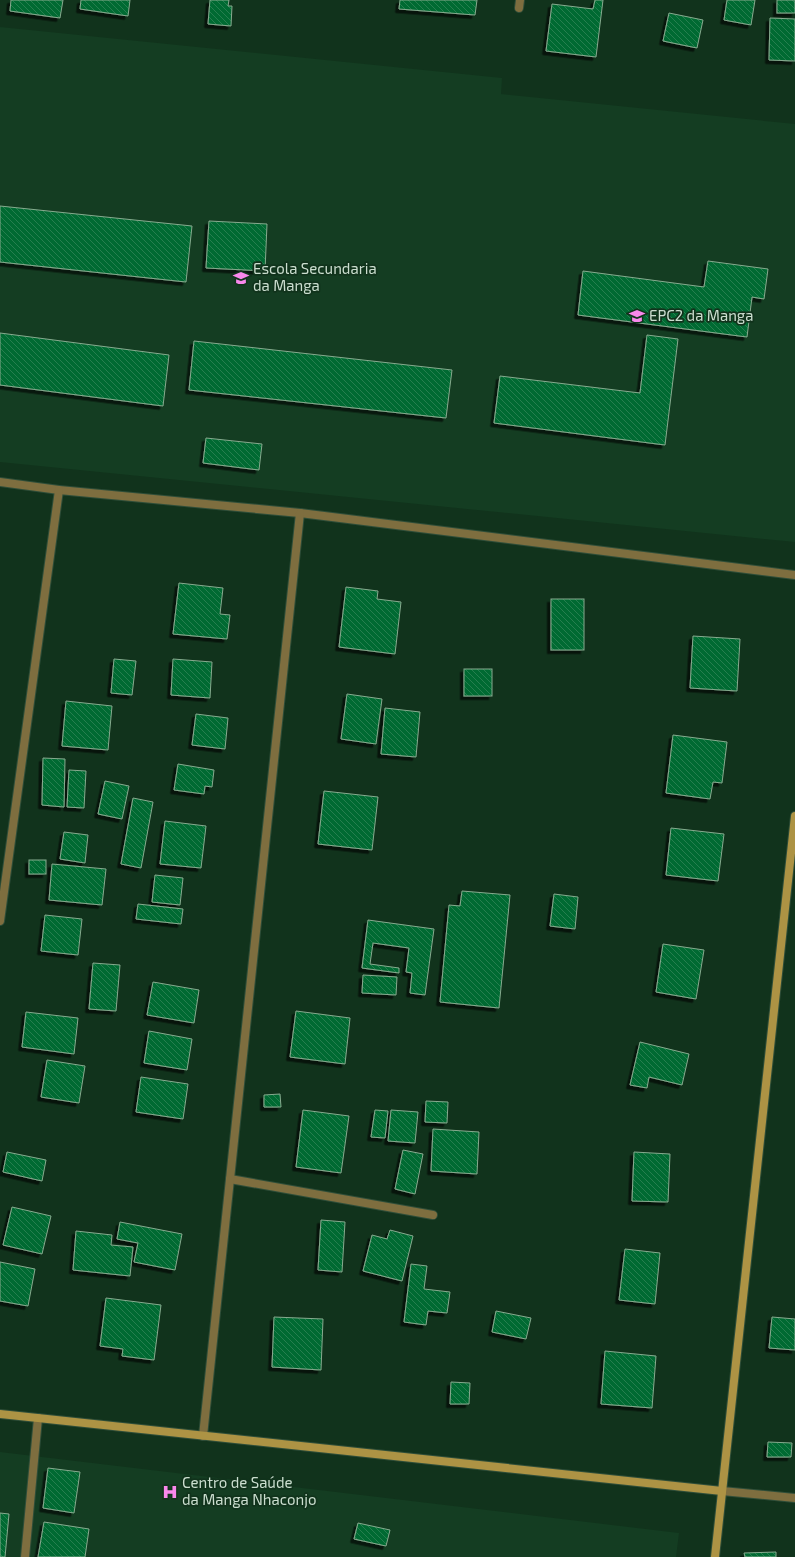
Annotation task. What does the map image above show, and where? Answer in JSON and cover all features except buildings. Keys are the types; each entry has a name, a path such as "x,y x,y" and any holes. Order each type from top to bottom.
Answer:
{"street":[{"path":"0,482 59,490 300,513 795,575"},
{"path":"0,921 59,490"},
{"path":"203,1436 300,513"},
{"path":"715,1557 795,816"},
{"path":"230,1179 433,1215"},
{"path":"0,1414 795,1498"},
{"path":"25,1557 38,1418"}],"shaded area":[{"name":"Escola Secundaria da Manga","path":"0,27 502,78 501,94 795,124 795,542 0,462"},
{"name":"Centro de Saúde da Manga Nhaconjo","path":"0,1452 679,1533 676,1557 0,1557"}],"place":[{"name":"Escola Secundaria da Manga","path":"241,278"},
{"name":"EPC2 da Manga","path":"637,316"},
{"name":"Centro de Saúde da Manga Nhaconjo","path":"170,1492"}]}
